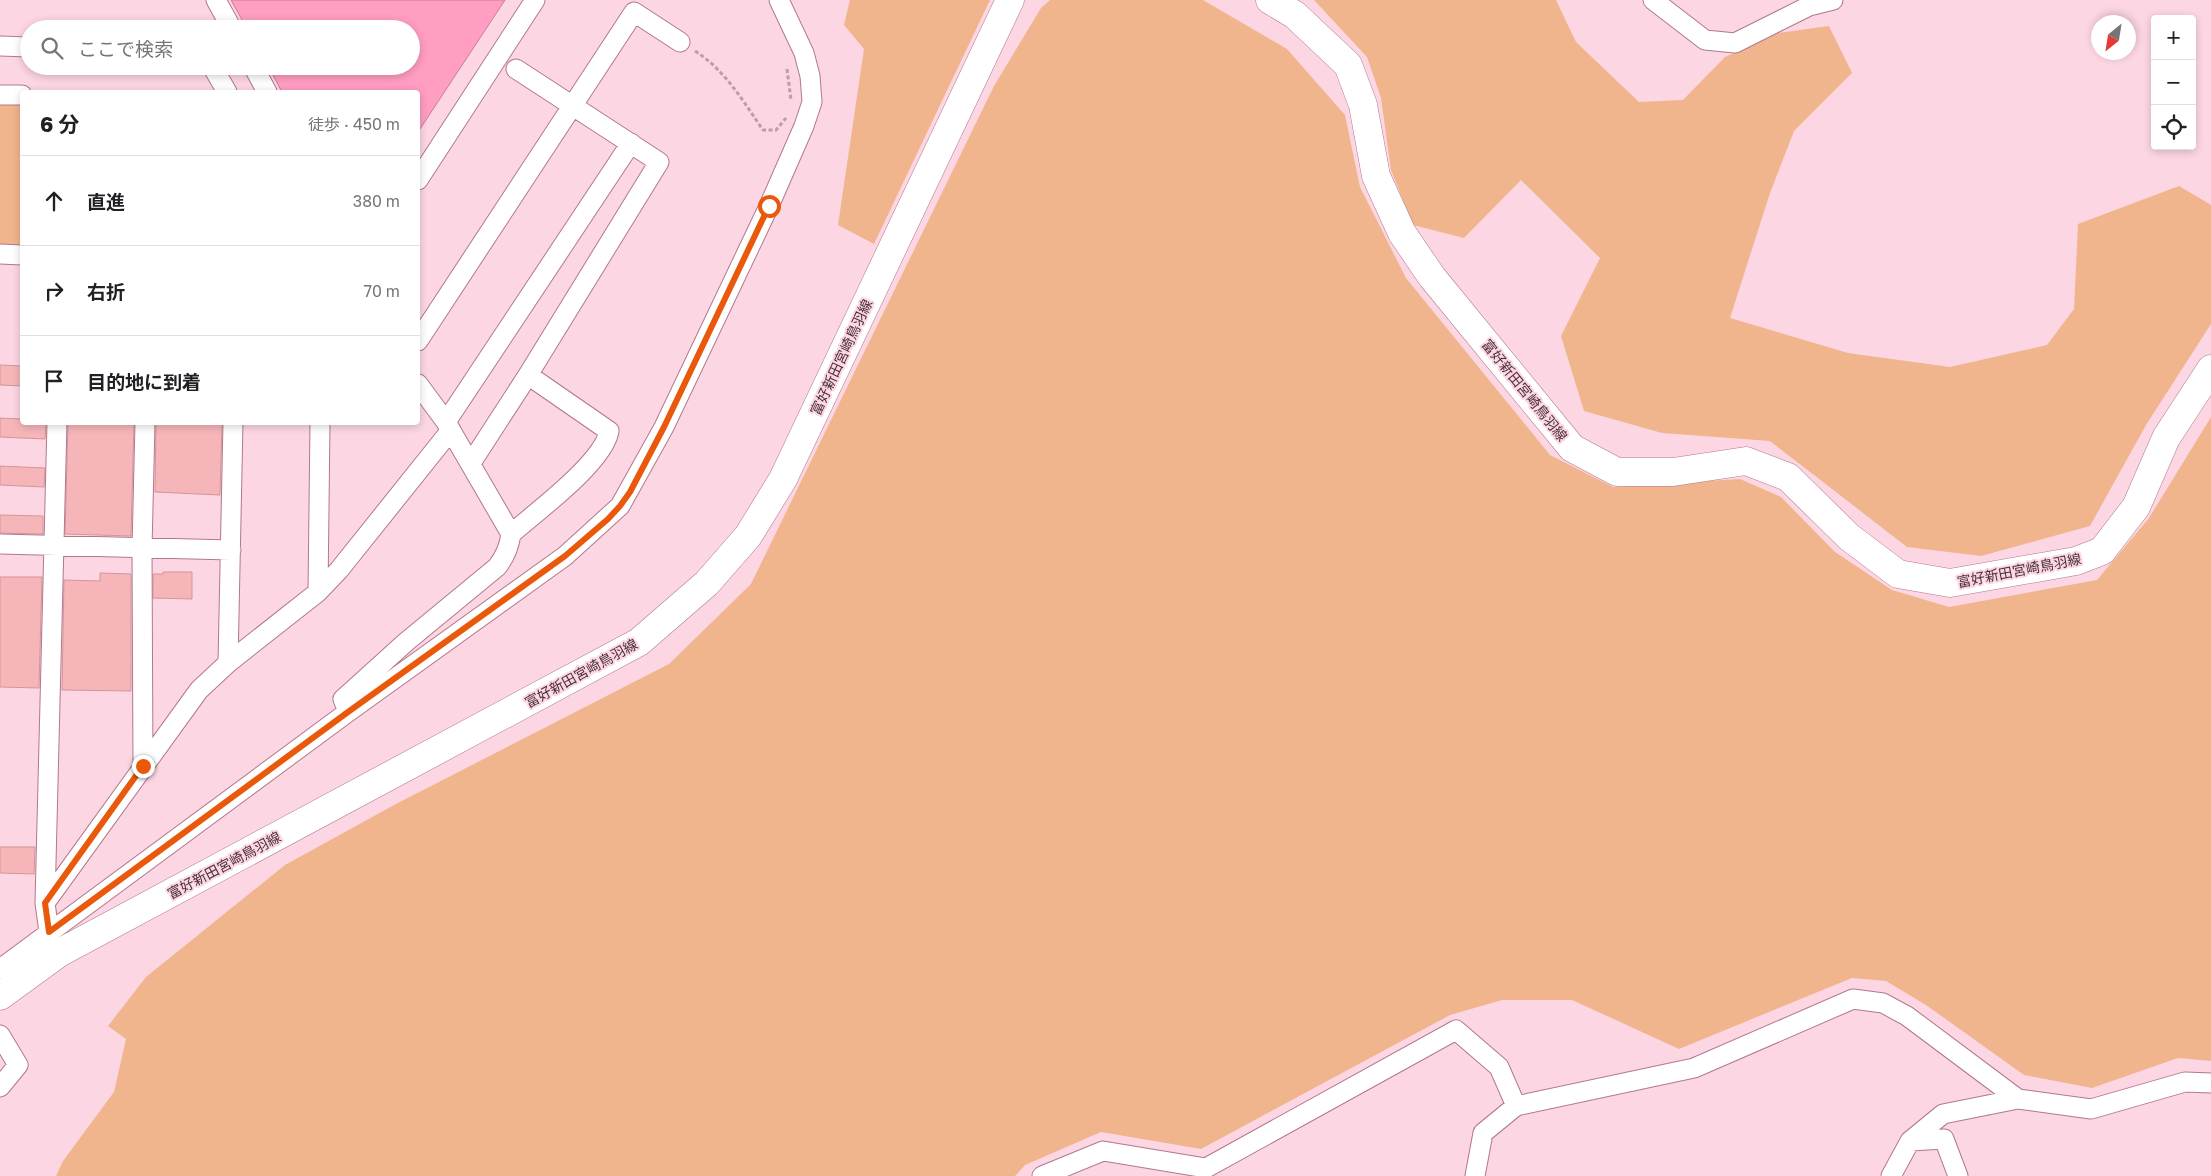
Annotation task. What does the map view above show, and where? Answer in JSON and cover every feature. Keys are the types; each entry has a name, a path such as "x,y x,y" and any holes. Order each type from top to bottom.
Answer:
{"main road":[{"name":"富好新田宮崎鳥羽線","path":"0,996 58,954 639,642 707,583 748,536 784,479 1010,0"},
{"name":"富好新田宮崎鳥羽線","path":"1270,0 1295,15 1348,64 1363,106 1376,176 1402,233 1432,277 1572,448 1617,472 1673,472 1746,461 1788,477 1849,537 1898,574 1950,583 2076,561 2102,551 2136,507 2166,438 2211,369"}],"street":[{"path":"216,0 227,20"},
{"path":"420,177 535,0"},
{"path":"0,969 348,712 565,556 608,519 620,506 630,492 664,427 798,143 812,102 810,76 804,53 779,0"},
{"path":"1653,0 1705,40 1735,43 1809,6 1834,0"},
{"path":"420,338 638,6 680,42"},
{"path":"0,46 20,47"},
{"path":"470,463 528,375 659,162 516,69"},
{"path":"217,75 226,90"},
{"path":"258,75 266,90"},
{"path":"0,95 20,95"},
{"path":"45,903 199,690 228,663 318,592 340,570 449,426 631,144"},
{"path":"0,254 20,255"},
{"path":"348,712 343,699 406,642 497,567 504,558 511,534 599,453 609,431 528,375"},
{"path":"420,387 449,426 511,534"},
{"path":"49,932 45,903 57,425"},
{"path":"143,766 142,549 145,425"},
{"path":"228,663 233,425"},
{"path":"318,592 320,425"},
{"path":"0,544 231,550"},
{"path":"1475,1176 1483,1133 1516,1106 1694,1068 1853,998 1883,1003 1908,1016 2018,1099"},
{"path":"1042,1176 1102,1151 1206,1168 1456,1030 1498,1067 1516,1106"},
{"path":"0,1035 18,1065 0,1087"},
{"path":"1891,1176 1910,1141 1943,1114 2018,1099 2091,1109 2185,1082 2211,1084"},
{"path":"1910,1141 1944,1138 1958,1176"}],"path":[{"path":"680,42 706,58 727,78 763,130 776,130 787,117"},
{"path":"787,67 792,102"}],"shaded area":[{"path":"231,0 505,0 420,129 420,90 281,90 273,75 420,75 420,20 242,20"},
{"path":"850,0 990,0 874,244 838,225 864,49 844,25"},
{"path":"1050,0 1203,0 1287,49 1345,115 1360,187 1406,278 1550,455 1613,487 1740,479 1781,497 1835,552 1892,590 1949,607 2097,580 2149,518 2211,417 2211,1061 2178,1058 2092,1088 2024,1075 1926,1005 1886,981 1852,978 1679,1049 1572,1000 1502,1000 1450,1015 1201,1149 1101,1132 1025,1165 1015,1176 56,1176 63,1161 114,1092 126,1039 108,1026 146,977 285,865 394,805 669,664 751,584 994,86 1041,8"},
{"path":"1314,0 1556,0 1576,42 1639,102 1683,100 1725,57 1778,33 1829,26 1852,73 1794,131 1770,193 1730,318 1848,353 1950,367 2047,345 2074,309 2078,224 2179,186 2211,205 2211,324 2146,425 2090,526 1981,556 1907,547 1770,441 1662,433 1584,411 1561,336 1600,258 1521,180 1464,238 1413,225 1391,170 1381,98 1367,57"},
{"path":"0,99 20,100 20,247 0,247"}],"building":[{"path":"0,365 20,366 20,386 0,385"},
{"path":"0,418 20,419 20,425 46,425 45,439 0,437"},
{"path":"68,425 134,425 131,536 65,534"},
{"path":"156,425 222,425 220,495 155,492"},
{"path":"0,466 45,468 44,487 0,485"},
{"path":"0,515 43,516 43,534 0,533"},
{"path":"163,572 192,572 192,599 153,598 153,574 163,574"},
{"path":"100,573 131,574 131,691 62,690 64,580 100,581"},
{"path":"0,577 42,577 39,688 0,687"},
{"path":"0,847 35,847 34,874 0,873"}],"route":[{"path":"143,766 45,903 49,932 348,712 565,556 608,519 630,492 664,427 769,206"}]}
